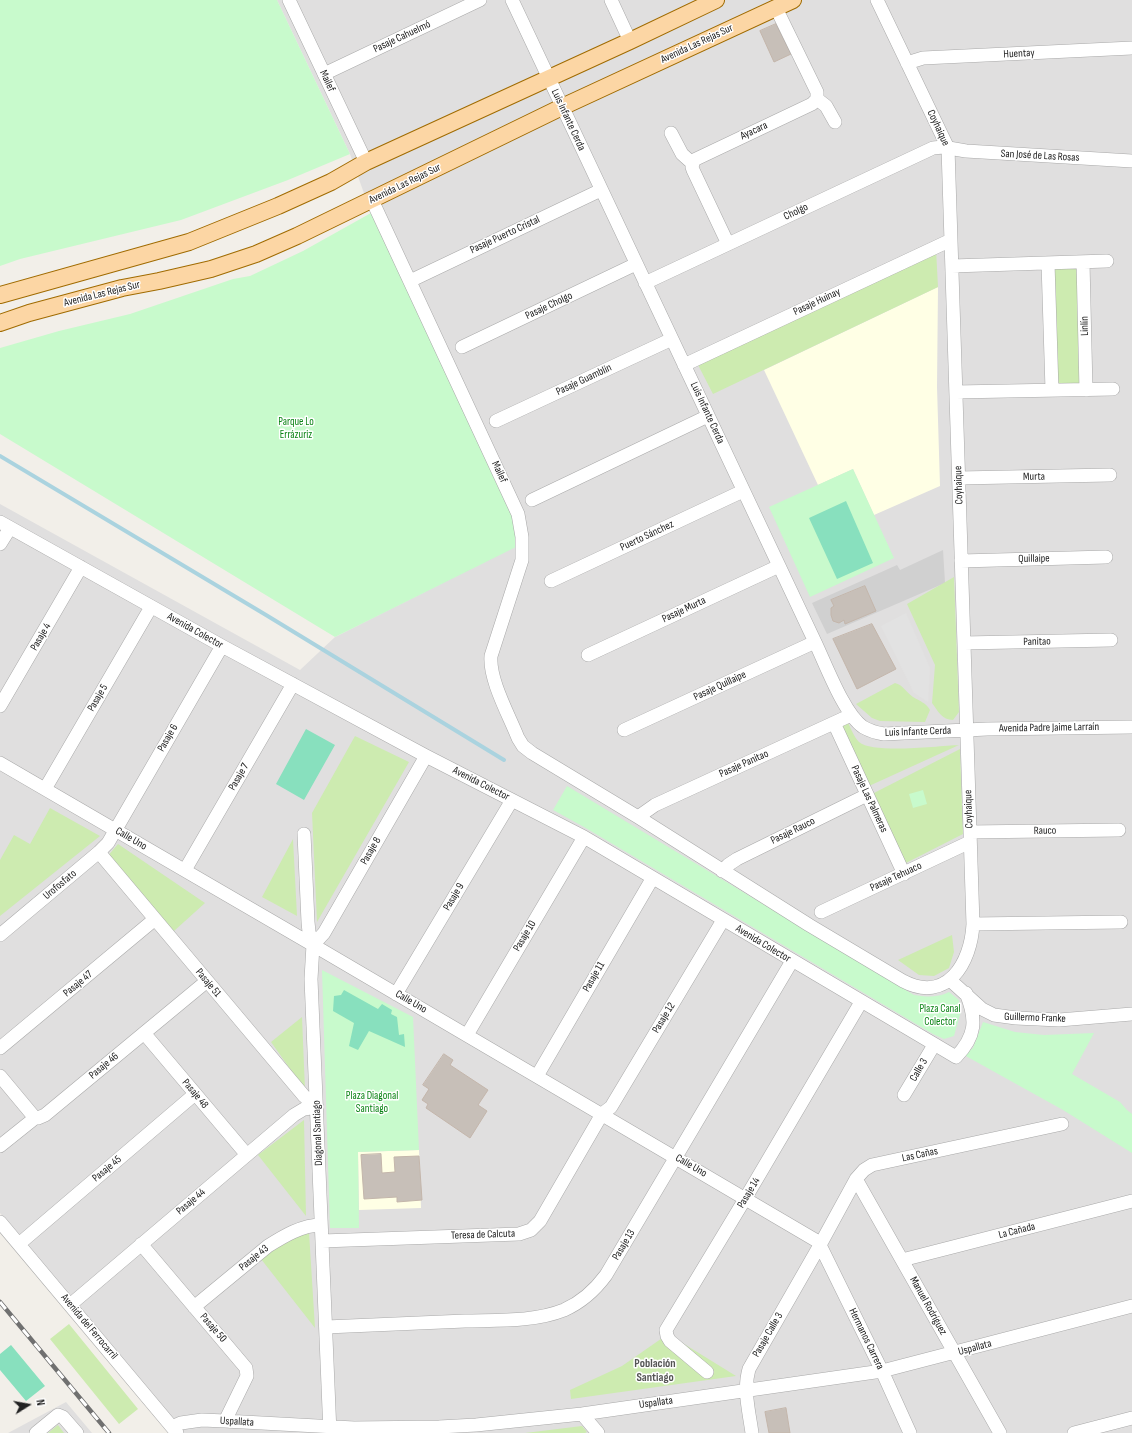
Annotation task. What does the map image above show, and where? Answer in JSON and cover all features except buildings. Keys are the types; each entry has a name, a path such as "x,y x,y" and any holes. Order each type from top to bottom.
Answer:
{"main road":[{"path":"0,295 159,251 201,238 251,218 331,182 366,162 716,0"},
{"name":"Avenida Las Rejas Sur","path":"0,322 115,290 184,276 234,262 276,246 562,107 793,0"}],"street":[{"name":"Mailef","path":"289,0 366,162"},
{"name":"Pasaje Cahuelmó","path":"324,74 480,0"},
{"name":"Luis Infante Cerda","path":"512,0 743,491 851,715 864,727 877,733 884,734 967,730"},
{"path":"611,0 630,41"},
{"name":"Coyhaique","path":"877,0 948,148 973,924 970,947 966,957 957,973 950,980"},
{"path":"776,8 817,92 817,99 826,106 835,122"},
{"name":"Huentay","path":"907,63 923,58 1132,48"},
{"name":"Ayacara","path":"692,163 697,158 812,104 817,99"},
{"path":"671,133 682,154 692,163 693,170 728,244"},
{"name":"Cholgo","path":"645,284 928,150 938,147 948,148"},
{"name":"San José de Las Rosas","path":"948,148 966,151 1132,161"},
{"name":"Pasaje Puerto Cristal","path":"410,281 601,190"},
{"name":"Mailef","path":"372,200 518,514 522,537 522,560 492,656 491,670 495,684 518,738 523,746 532,753 638,817"},
{"name":"Pasaje Huinay","path":"684,364 951,240"},
{"path":"952,266 1107,261"},
{"name":"Linlín","path":"1083,262 1086,390"},
{"path":"1048,263 1052,390"},
{"name":"Pasaje Cholgo","path":"462,347 636,264"},
{"name":"Pasaje Guamblin","path":"496,421 672,340"},
{"path":"956,392 1113,389"},
{"path":"532,500 708,416"},
{"name":"Murta","path":"959,478 1110,475"},
{"name":"Puerto Sánchez","path":"551,581 743,491"},
{"path":"0,544 5,525"},
{"name":"Avenida Colector","path":"5,525 222,646 426,756 584,837 652,879 956,1057 964,1049 971,1037 973,1027 974,1017 966,993"},
{"name":"Quillaipe","path":"961,561 1106,557"},
{"name":"Pasaje Murta","path":"588,655 779,566"},
{"name":"Pasaje 4","path":"0,706 81,567"},
{"name":"Pasaje 5","path":"45,789 151,607"},
{"name":"Panitao","path":"964,643 1111,640"},
{"name":"Pasaje Quillaipe","path":"624,730 815,642"},
{"name":"Pasaje 6","path":"115,830 222,646"},
{"name":"Pasaje 7","path":"185,870 293,684"},
{"name":"Pasaje Panitao","path":"638,817 655,805 851,715"},
{"name":"Pasaje Las Palmeras","path":"834,724 904,874"},
{"name":"Avenida Padre Jaime Larraín","path":"967,730 1132,727"},
{"name":"Pasaje 8","path":"313,945 324,933 426,756"},
{"name":"Calle Uno","path":"0,763 813,1238 820,1245"},
{"name":"Pasaje Rauco","path":"722,871 737,858 867,795"},
{"name":"Pasaje 9","path":"396,994 512,800"},
{"path":"638,817 809,925 910,984 918,987 935,987 950,980"},
{"name":"Urofosfato","path":"0,935 99,852 108,842 115,830"},
{"name":"Rauco","path":"970,837 1119,830"},
{"name":"Diagonal Santiago","path":"304,834 308,922 313,945 311,979 330,1430"},
{"name":"Pasaje 10","path":"467,1035 584,837"},
{"name":"Pasaje Tehuaco","path":"821,912 904,874 970,837"},
{"name":"Pasaje 51","path":"102,856 304,1096 317,1107"},
{"name":"Pasaje 11","path":"537,1076 652,879"},
{"name":"Pasaje 47","path":"0,1048 155,919"},
{"name":"Pasaje 12","path":"602,1114 611,1107 723,920"},
{"path":"973,924 1121,922"},
{"name":"Pasaje 13","path":"326,1327 518,1319 552,1313 574,1305 592,1292 606,1275 792,961"},
{"name":"Guillermo Franke","path":"950,980 987,1012 994,1015 1059,1020 1132,1014"},
{"name":"Pasaje 46","path":"0,1146 35,1118 45,1115 207,981"},
{"name":"Pasaje 14","path":"707,1372 670,1341 666,1330 746,1199 861,1002"},
{"name":"Pasaje 48","path":"144,1033 247,1155"},
{"name":"Calle 3","path":"904,1095 934,1045"},
{"path":"0,1076 35,1118"},
{"name":"Pasaje 45","path":"19,1244 195,1094"},
{"name":"Pasaje 44","path":"70,1305 294,1115 304,1110 317,1107"},
{"name":"Teresa de Calcuta","path":"322,1241 519,1234 531,1230 540,1221 602,1114"},
{"name":"Las Cañas","path":"820,1245 856,1179 864,1170 872,1165 1062,1124"},
{"name":"Manuel Rodríguez","path":"856,1179 1000,1433"},
{"name":"La Cañada","path":"902,1260 1132,1201"},
{"name":"Avenida del Ferrocarril","path":"0,1222 174,1430"},
{"name":"Pasaje 43","path":"194,1307 268,1246 279,1239 307,1226 321,1225"},
{"name":"Pasaje 50","path":"141,1244 244,1365 247,1372 246,1380 225,1421"},
{"name":"Hermanos Carrera","path":"820,1245 882,1371 910,1433"},
{"name":"Pasaje Calle 3","path":"752,1433 746,1391 748,1374 753,1361 820,1245"},
{"name":"Uspallata","path":"174,1430 188,1422 225,1421 330,1430 479,1429 882,1371 1132,1306"},
{"path":"582,1414 598,1433"},
{"path":"36,1433 58,1415 63,1417 77,1433"},
{"path":"1074,1433 1132,1418"}],"shaded area":[{"path":"277,0 1132,0 1132,1433 183,1433 0,1213 0,504 300,670 335,637 516,546 371,213 350,154"},
{"path":"938,287 937,387 940,486 874,515 853,469 818,485 764,370"},
{"path":"943,550 945,583 827,634 812,603 897,565 900,570"},
{"path":"906,613 930,668 928,702 914,693 881,626"},
{"path":"419,1150 421,1208 359,1210 358,1152"},
{"path":"66,1402 92,1433 8,1433"}],"green space":[{"path":"0,0 277,0 350,154 288,180 181,220 20,259 0,266"},
{"name":"Parque Lo Errázuriz","path":"371,213 511,512 515,526 516,547 335,637 0,434 0,348 59,331 130,314 233,279 250,276 303,251"},
{"path":"936,249 938,287 713,394 696,361"},
{"path":"1053,269 1077,269 1079,386 1055,386"},
{"path":"853,469 894,558 810,597 769,507"},
{"path":"846,501 873,563 837,579 809,518"},
{"path":"954,577 959,712 953,720 949,720 938,712 932,703 935,665 907,604"},
{"path":"895,683 900,685 913,697 923,702 927,706 930,710 925,722 880,721 872,718 856,704"},
{"path":"847,720 857,740 866,746 878,748 922,748 959,745 869,786 837,725"},
{"path":"306,729 335,745 304,800 276,784"},
{"path":"355,736 409,762 317,922 312,813"},
{"path":"960,749 963,834 904,864 872,794"},
{"name":"Plaza Canal Colector","path":"567,786 914,995 932,996 949,992 959,1000 961,1011 954,1036 944,1039 933,1034 553,810"},
{"path":"923,790 927,804 913,808 909,794"},
{"path":"50,808 100,836 0,916 0,860 14,835 30,844"},
{"path":"293,839 297,916 262,897"},
{"path":"118,844 205,903 174,931 106,858"},
{"path":"952,935 954,952 949,968 934,976 919,975 898,960"},
{"name":"Plaza Diagonal Santiago","path":"322,970 413,1017 419,1150 358,1152 359,1228 330,1228"},
{"path":"344,990 378,1009 382,1004 392,1010 391,1014 397,1017 399,1035 404,1034 405,1047 369,1031 358,1050 349,1046 354,1023 333,1011 334,996 341,995"},
{"path":"302,1017 305,1090 271,1042"},
{"name":"Plaza Canal Colector","path":"983,1022 1015,1032 1044,1035 1094,1033 1072,1074 1120,1102 1132,1114 1132,1153 1063,1110 964,1055 973,1048"},
{"path":"304,1120 306,1216 258,1155"},
{"path":"309,1232 315,1328 261,1259 278,1243"},
{"path":"69,1324 138,1409 119,1424 50,1339"},
{"path":"668,1334 736,1376 571,1399 570,1390 622,1366"},
{"path":"11,1345 45,1386 26,1401 0,1370 0,1354"},
{"path":"58,1425 64,1433 48,1433"},
{"path":"582,1426 587,1432 525,1433"}],"waterway":[{"path":"0,456 266,615 504,760"}],"railway":[{"path":"0,1302 109,1433"}],"district":[{"name":"Población Santiago","path":"655,1371"}]}
